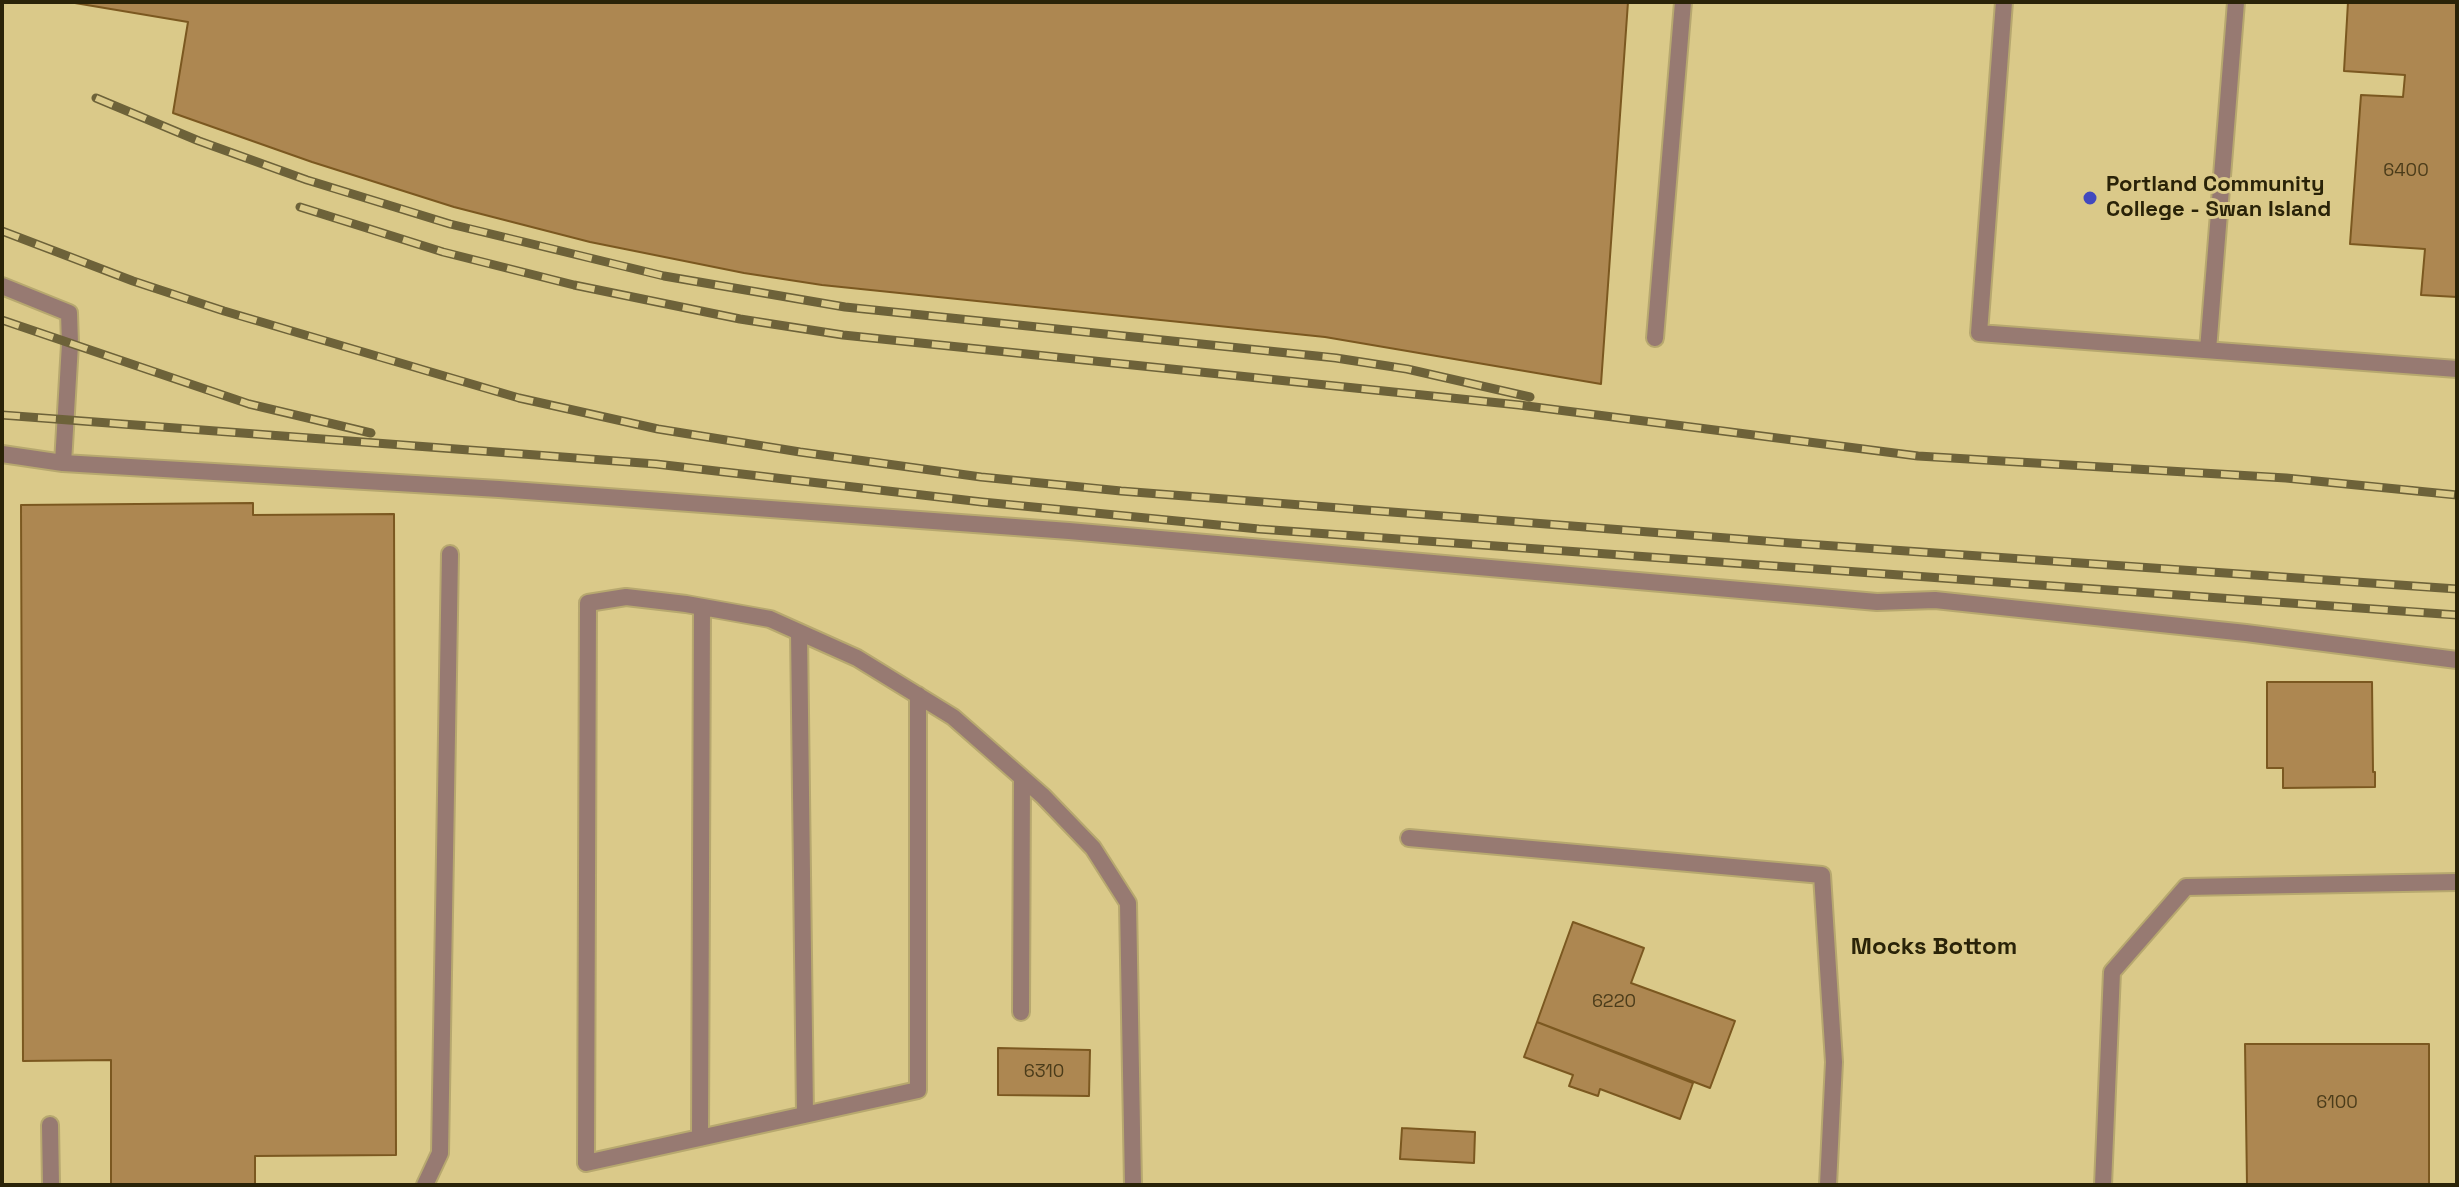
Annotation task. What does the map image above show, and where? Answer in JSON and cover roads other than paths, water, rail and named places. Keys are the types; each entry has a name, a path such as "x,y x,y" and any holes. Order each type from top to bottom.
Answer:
{"lane":[{"path":"1655,338 1683,2"},
{"path":"2004,2 1979,333 2457,369"},
{"path":"2208,350 2236,2"},
{"path":"2,286 69,313 63,463"},
{"path":"2,454 63,463 499,489 1069,531 1877,602 1935,600 2457,660"},
{"path":"425,1185 440,1153 450,554"},
{"path":"918,695 918,1090 586,1163 588,603 626,597 770,619 857,658 918,695 953,717 1022,778 1093,848 1128,903 1133,1185"},
{"path":"700,1138 702,607"},
{"path":"799,632 805,1115"},
{"path":"1021,1012 1022,778"},
{"path":"1409,838 1822,875 1834,1062 1828,1185"},
{"path":"2103,1185 2112,972 2186,887 2457,882"},
{"path":"50,1125 51,1185"}],"railway":[{"path":"96,98 199,141 307,180 450,224 664,276 845,307 1336,358 1407,369 1530,397"},
{"path":"300,207 443,252 574,285 740,319 843,335 1519,405 1918,456 2286,478 2457,495"},
{"path":"2,231 133,281 224,311 519,398 658,429 800,452 981,477 1121,491 1791,543 2457,589"},
{"path":"2,320 249,404 371,433"},
{"path":"2,415 656,464 982,502 1259,529 2457,615"}],"place":[{"name":"Portland Community College - Swan Island","path":"2090,198"}],"district":[{"name":"Mocks Bottom","path":"1934,947"}]}
